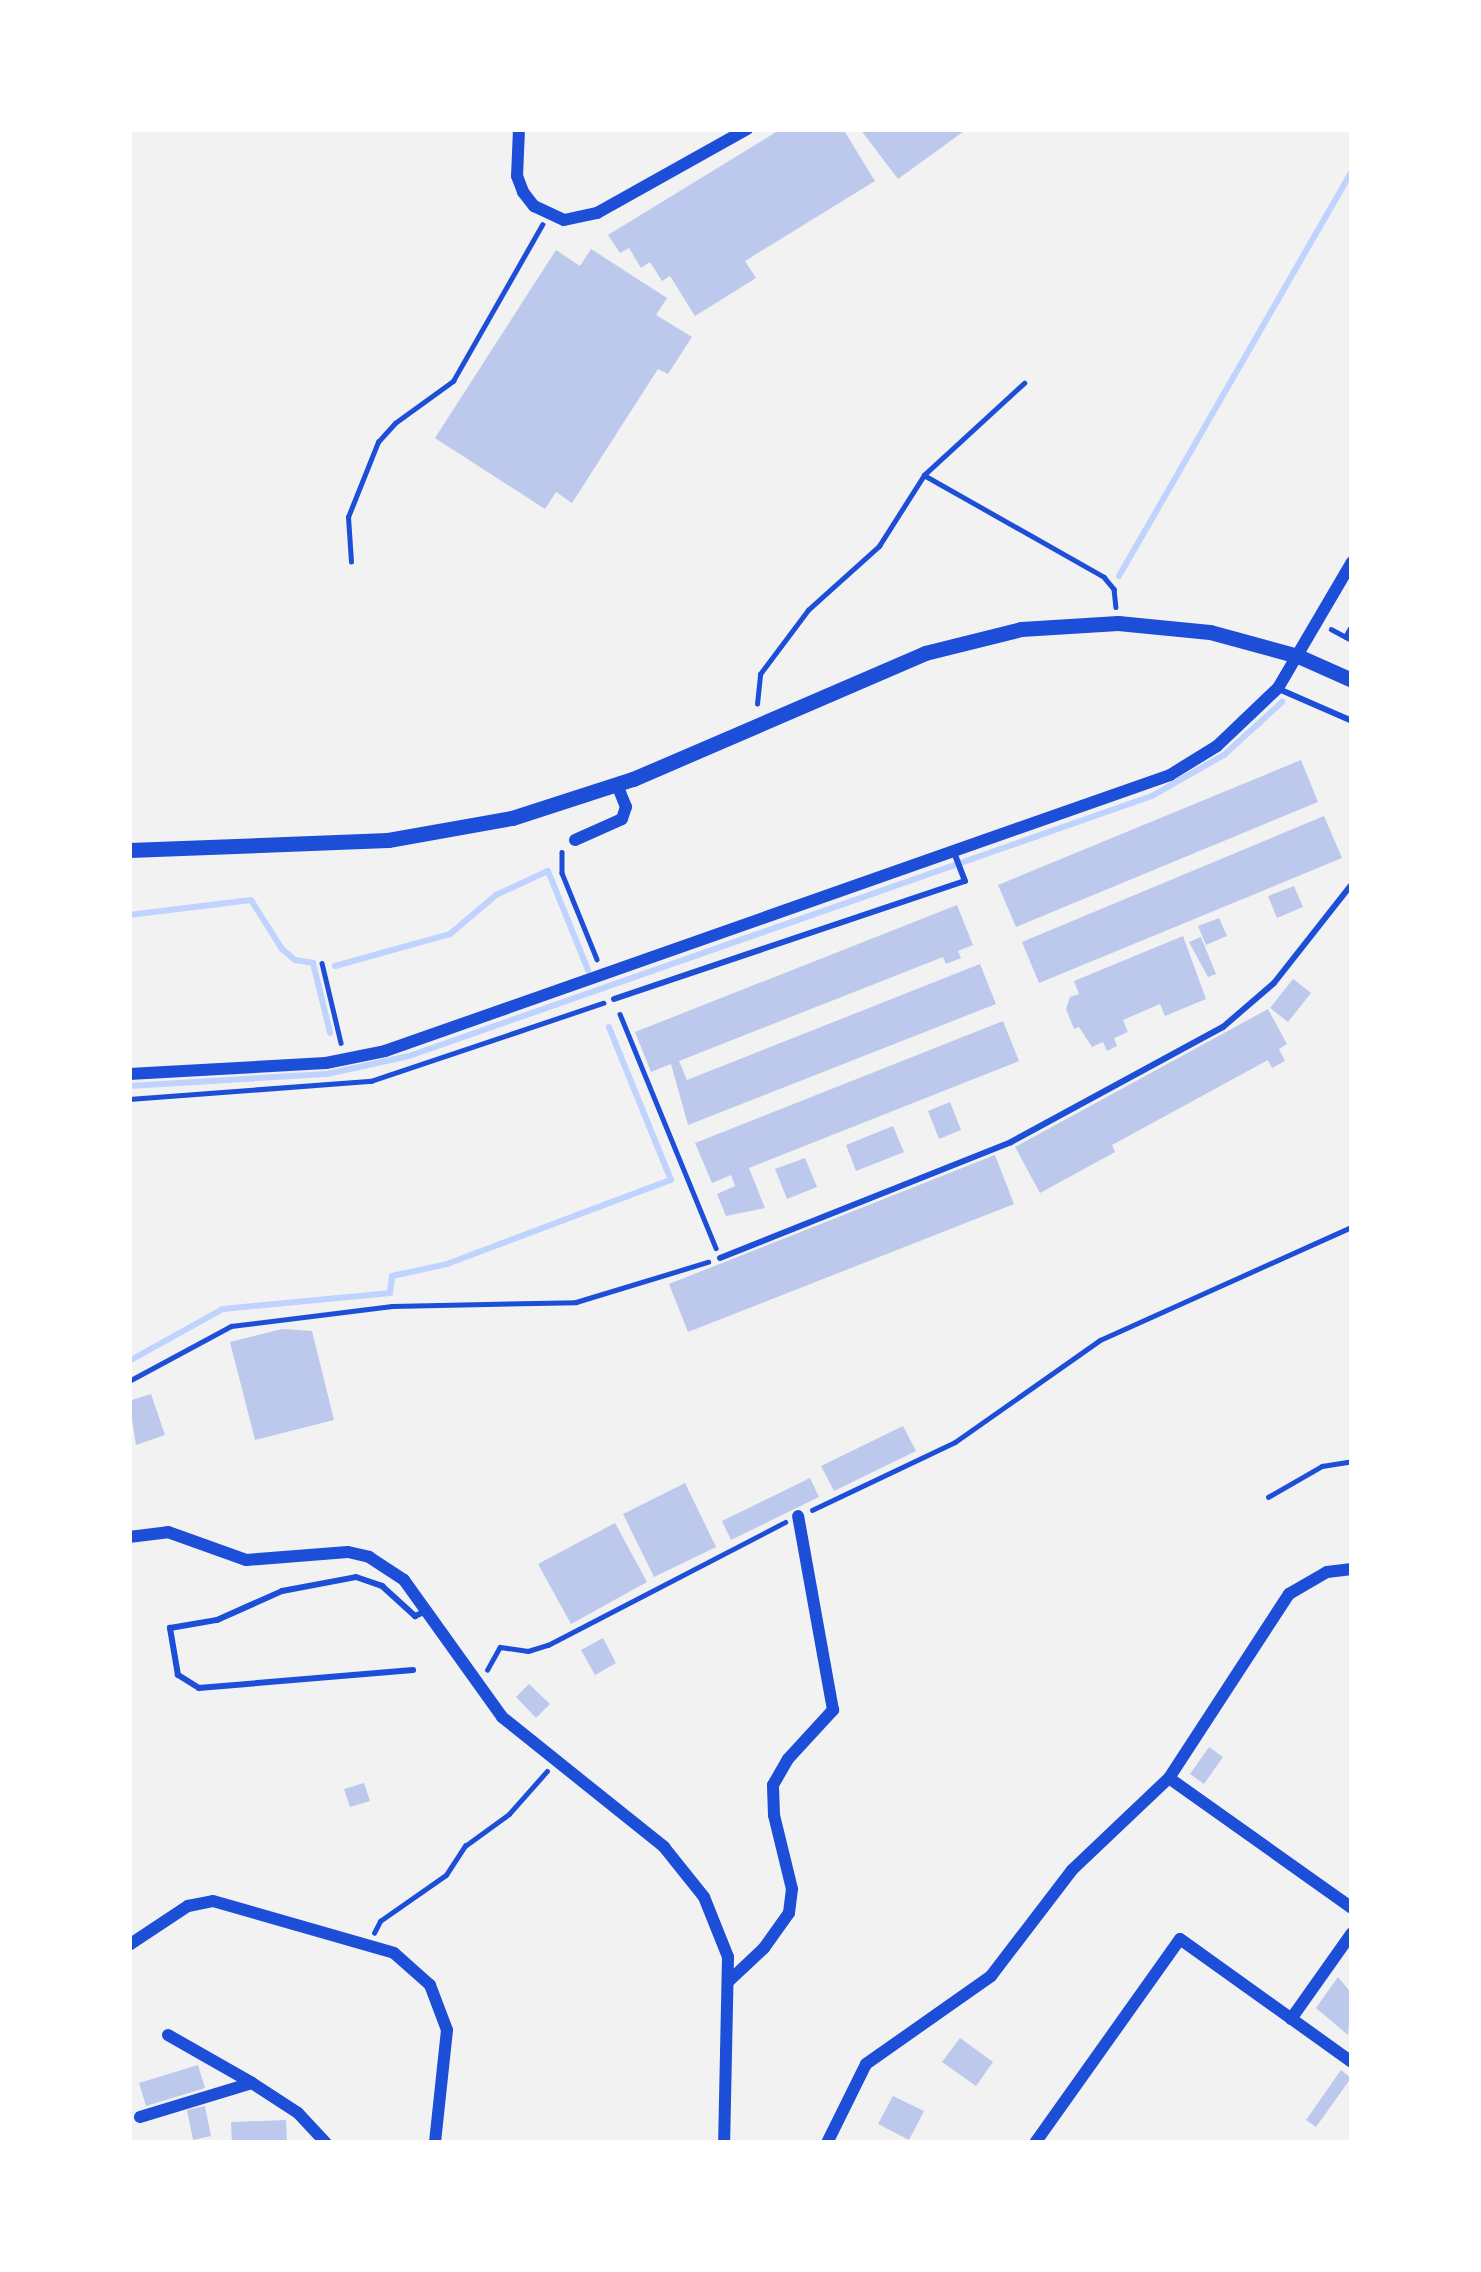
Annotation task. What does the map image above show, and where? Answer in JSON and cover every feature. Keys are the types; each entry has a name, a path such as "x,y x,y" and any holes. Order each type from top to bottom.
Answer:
{"street":[{"path":"519,129 517,176 533,206 548,215 581,219 747,129"},
{"path":"129,1074 346,1060 955,856 1170,776 1239,728 1278,688 1352,562"},
{"path":"129,850 388,840 512,818 617,785 880,671 972,639 1021,629 1118,623 1210,632 1298,656 1352,680"},
{"path":"575,840 622,819 626,807 617,785"},
{"path":"729,1981 764,1948 789,1912 792,1889 774,1815 773,1785 788,1759 832,1710 798,1516"},
{"path":"129,1537 168,1532 246,1560 326,1553 369,1557 404,1580 502,1717 686,1870 718,1926 729,1981 724,2142 743,2143"},
{"path":"827,2143 842,2122 866,2064 991,1976 1072,1870 1169,1778 1289,1594 1328,1572 1352,1569"},
{"path":"1169,1778 1352,1908"},
{"path":"129,1945 188,1906 213,1901 394,1953 430,1985 447,2030 435,2143"},
{"path":"1291,2018 1352,1933"},
{"path":"1035,2143 1180,1940 1352,2062"},
{"path":"168,2035 298,2113 326,2143"},
{"path":"140,2117 252,2084"}],"lane":[{"path":"1278,688 1311,698 1352,721"},
{"path":"614,999 964,881 955,856"},
{"path":"720,1258 1011,1142 1223,1027 1274,983 1352,884"},
{"path":"413,1670 199,1688 178,1676 170,1628 218,1620 282,1591 356,1577 382,1586 415,1616 426,1611"}],"path":[{"path":"351,562 348,517 378,442 453,381 548,215"},
{"path":"756,727 760,674 768,661 820,597 879,546 924,476 1024,383"},
{"path":"924,476 1104,577 1114,589 1118,623"},
{"path":"1317,622 1349,638 1352,625"},
{"path":"575,840 559,863 604,975"},
{"path":"322,963 346,1060"},
{"path":"129,1381 231,1326 392,1306 577,1302 720,1258 614,999"},
{"path":"474,1681 500,1647 528,1651 798,1516 938,1453 1118,1331 1352,1227"},
{"path":"1268,1497 1322,1466 1352,1461"},
{"path":"374,1933 380,1921 446,1875 465,1846 509,1814 556,1762"}],"building":[{"path":"781,129 843,129 875,181 745,261 756,278 695,316 670,276 662,281 650,262 641,268 629,248 620,253 608,235"},
{"path":"860,129 967,129 898,179"},
{"path":"591,249 667,298 656,315 692,337 668,374 658,369 572,503 556,492 545,509 435,438 556,250 580,266"},
{"path":"1301,760 1318,802 1016,927 998,885"},
{"path":"1324,816 1342,858 1039,983 1022,942"},
{"path":"1294,886 1303,907 1277,918 1268,896"},
{"path":"957,905 973,945 958,951 961,958 946,964 943,957 679,1061 687,1080 980,964 996,1004 688,1125 671,1064 651,1072 635,1032"},
{"path":"1219,918 1227,936 1206,945 1198,926"},
{"path":"1183,936 1206,999 1165,1016 1160,1004 1123,1020 1128,1032 1114,1038 1117,1046 1107,1051 1103,1042 1092,1047 1079,1027 1074,1029 1066,1009 1070,997 1079,994 1074,981"},
{"path":"1201,937 1216,974 1208,977 1189,942"},
{"path":"1293,979 1311,993 1288,1022 1270,1008"},
{"path":"1268,1009 1287,1044 1279,1049 1285,1061 1272,1068 1268,1060 1112,1145 1115,1152 1040,1193 1015,1147"},
{"path":"1003,1021 1019,1061 749,1168 765,1208 726,1216 717,1194 735,1186 731,1175 712,1183 695,1143"},
{"path":"950,1102 961,1130 939,1139 928,1111"},
{"path":"893,1126 904,1152 856,1171 846,1145"},
{"path":"995,1155 1014,1204 688,1332 669,1284"},
{"path":"805,1158 817,1187 787,1199 775,1169"},
{"path":"282,1329 312,1331 334,1420 255,1440 230,1342"},
{"path":"151,1394 165,1435 136,1445 129,1401"},
{"path":"903,1426 916,1451 834,1491 821,1466"},
{"path":"810,1478 819,1497 731,1540 722,1521"},
{"path":"685,1483 716,1547 654,1577 623,1514"},
{"path":"615,1523 647,1582 571,1624 538,1564"},
{"path":"603,1638 616,1663 595,1675 581,1650"},
{"path":"529,1684 550,1704 536,1718 516,1697"},
{"path":"1209,1747 1223,1757 1204,1784 1190,1774"},
{"path":"364,1783 370,1801 350,1807 344,1789"},
{"path":"1338,1977 1352,1994 1348,2035 1316,2008"},
{"path":"960,2038 993,2062 976,2086 942,2062"},
{"path":"198,2065 205,2088 146,2106 139,2083"},
{"path":"1341,2070 1351,2078 1316,2127 1306,2120"},
{"path":"893,2096 924,2111 909,2140 878,2124"},
{"path":"205,2106 211,2136 193,2140 187,2110"},
{"path":"286,2120 287,2143 232,2143 231,2122"}],"waterway":[{"path":"1119,576 1352,171"},
{"path":"129,1086 327,1074 409,1056 1152,796 1224,755 1282,702"},
{"path":"335,966 450,934 496,895 548,871 588,970"},
{"path":"129,915 251,900 282,949 295,960 313,963 330,1033"},
{"path":"129,1361 223,1309 390,1293 392,1276 447,1264 671,1180 609,1027"}]}
